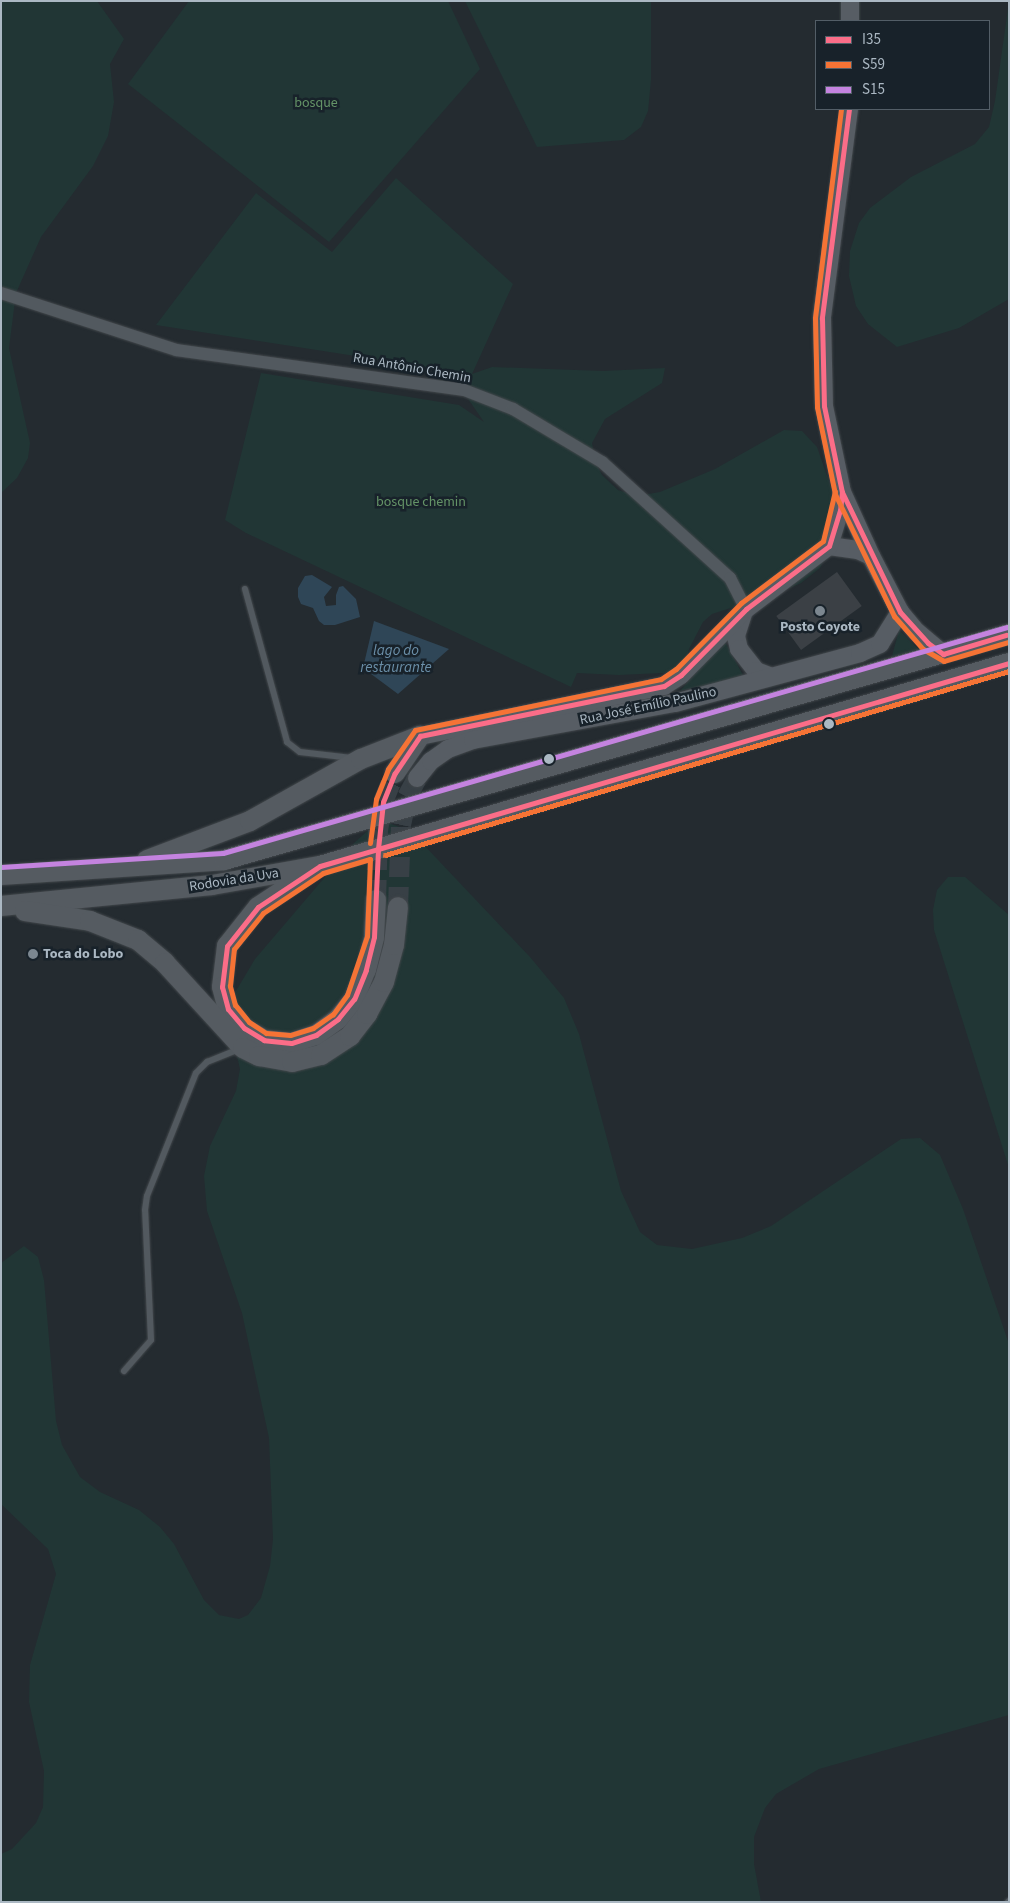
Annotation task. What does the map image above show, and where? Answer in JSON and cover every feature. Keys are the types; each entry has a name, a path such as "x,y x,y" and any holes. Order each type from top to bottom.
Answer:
{"main road":[{"name":"Rodovia da Uva","path":"1,874 224,860 1009,634"},
{"name":"Rodovia da Uva","path":"1,907 212,885 320,866 1009,663"},
{"path":"132,865 250,821 361,759 420,736"},
{"path":"395,773 420,736"},
{"path":"320,866 258,907 227,946 222,987 228,1009 244,1028 264,1040 291,1043 316,1035 338,1019 354,999 366,970 374,937 376,900"},
{"path":"1,907 90,921 138,940 164,963 243,1048 259,1056 292,1062 321,1055 350,1036 367,1014 384,982 394,945 398,907"}],"street":[{"path":"850,1 850,20"},
{"path":"849,110 822,318 824,406 842,492 871,556 900,612 917,632 942,654"},
{"name":"Rua Antônio Chemin","path":"1,293 176,350 464,390 513,409 602,462 730,578 746,610"},
{"path":"842,492 840,511 829,546 844,546 871,556"},
{"name":"Rua José Emílio Paulino","path":"420,736 645,692 664,686 681,675 746,610 829,546"},
{"path":"746,610 736,636 739,649 756,671 769,676"},
{"name":"Rua José Emílio Paulino","path":"417,778 431,761 448,749 473,740 668,704 860,653 880,644 900,612"}],"lane":[{"path":"245,588 288,742 300,752 361,759"},
{"path":"124,1371 151,1340 145,1210 147,1196 196,1073 207,1062 243,1048"}],"green space":[{"path":"1,1 97,1 124,39 110,64 114,102 108,136 93,166 41,237 16,293 9,348 30,443 28,458 17,478 1,493"},
{"name":"bosque","path":"189,1 448,1 480,69 329,242 128,84"},
{"path":"465,1 651,1 651,80 648,111 641,127 624,140 537,147"},
{"path":"1009,1 1009,299 959,328 897,347 868,324 856,306 849,276 850,251 859,223 870,208 911,177 975,144 989,127 995,101"},
{"name":"bosque chemin","path":"396,178 513,284 472,374 492,367 603,371 665,368 662,383 605,419 592,443 595,461 602,475 618,490 637,496 660,492 715,469 784,430 802,431 817,447 834,496 832,545 820,568 801,583 783,591 712,614 703,622 689,649 684,672 619,675 577,673 571,687 246,533 225,520 261,373 459,405 484,422 464,393 467,376 471,374 156,325 256,193 332,252"},
{"path":"899,630 921,652 891,660"},
{"path":"724,640 744,677 680,691"},
{"path":"389,823 407,830 422,843 530,957 564,998 579,1034 621,1191 640,1232 657,1245 692,1249 742,1238 771,1226 901,1139 920,1138 940,1155 963,1209 1009,1344 1009,1715 819,1769 776,1794 765,1808 754,1837 754,1864 761,1902 1,1902 1,1854 12,1849 36,1823 43,1807 44,1771 29,1702 30,1665 56,1574 48,1549 1,1504 1,1263 24,1246 38,1257 44,1280 56,1421 62,1445 80,1477 100,1492 139,1510 160,1527 174,1544 204,1600 219,1615 239,1619 248,1615 261,1598 270,1566 273,1539 269,1438 242,1313 207,1211 204,1176 210,1146 236,1091 240,1069 229,1022 230,1001 255,959 354,843 373,826"},
{"path":"948,877 965,877 1009,915 1009,1168 934,930 933,910 937,890"}],"water":[{"path":"312,575 332,587 324,597 326,606 336,605 336,595 339,587 343,586 356,599 360,617 335,625 324,625 319,621 313,608 301,604 298,597 298,588 305,576"},
{"name":"lago do restaurante","path":"374,621 449,649 398,694 363,668"}],"building":[{"name":"Posto Coyote","path":"837,572 862,606 801,650 776,616"}],"tunnel":[{"path":"376,900 378,830 383,802 395,773"},
{"path":"398,907 401,825 407,797 417,778"}],"transit line":[{"name":"S59","path":"841,110 815,318 817,407 835,494 894,616 923,649 944,661 1008,642"},
{"name":"I35","path":"849,110 822,318 824,406 842,492 900,612 928,643 943,654 1006,635"},
{"name":"S59","path":"370,843 376,799 388,769 415,730 661,679 676,669 741,603 823,541 835,491"},
{"name":"I35","path":"378,849 383,802 395,773 420,736 664,686 681,675 746,609 829,546 840,511 842,492"},
{"name":"S15","path":"1,867 223,853 1007,627"},
{"name":"I35","path":"378,849 1009,663"},
{"name":"S59","path":"385,855 1009,671"},
{"name":"I35","path":"378,849 374,937 366,970 354,999 338,1019 316,1035 291,1043 264,1040 244,1028 228,1009 222,987 227,946 258,907 320,866 378,849"},
{"name":"S59","path":"370,859 367,936 347,995 333,1014 313,1028 290,1035 266,1033 249,1022 235,1005 230,986 234,949 263,913 323,873 370,859"}],"place":[{"name":"Posto Coyote","path":"820,611"},
{"name":"Toca do Lobo","path":"33,954"}]}
